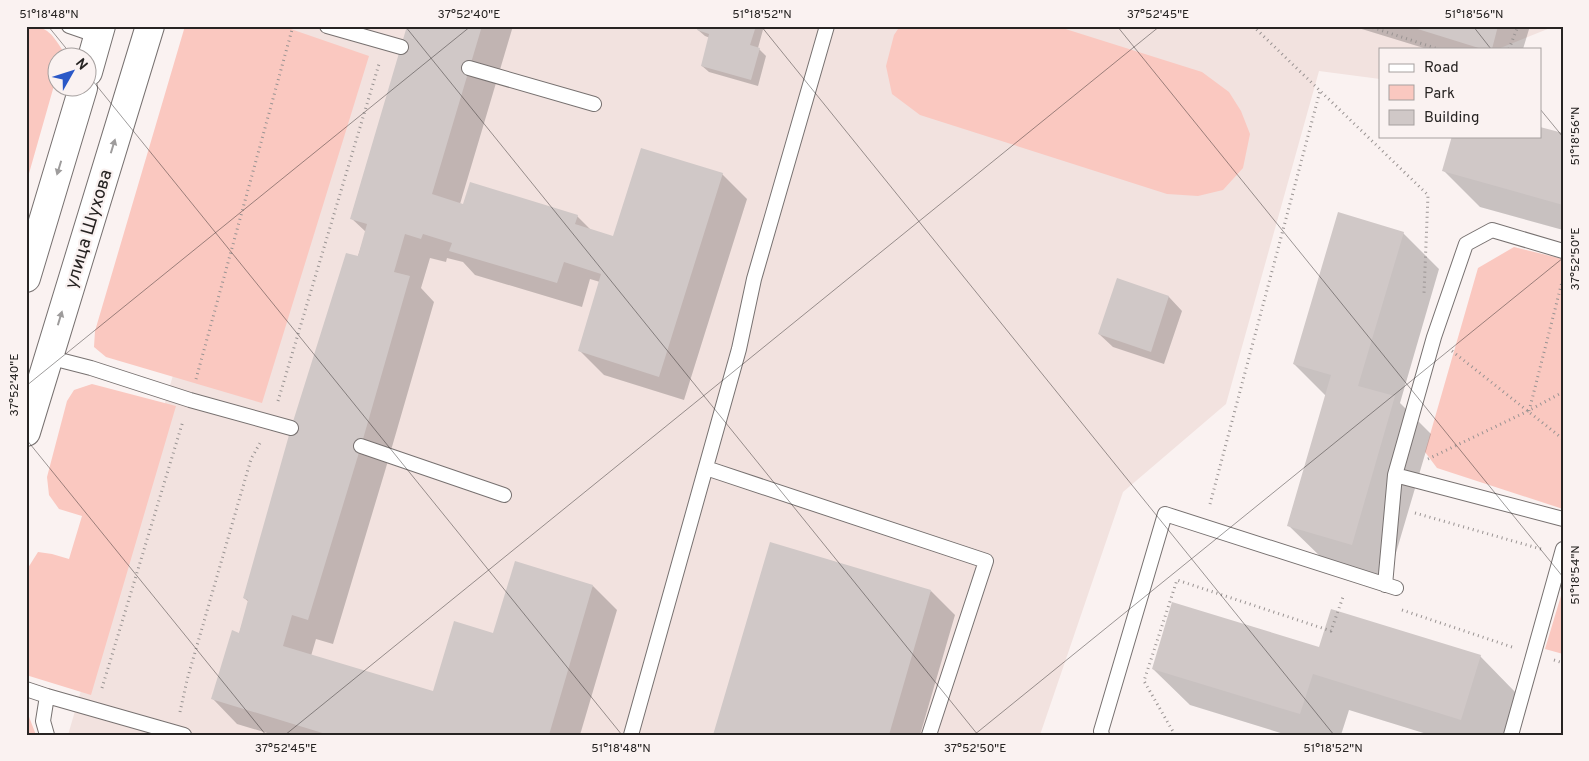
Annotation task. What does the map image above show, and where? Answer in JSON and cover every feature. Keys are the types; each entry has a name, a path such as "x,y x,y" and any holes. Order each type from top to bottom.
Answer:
{"main road":[{"name":"улица Шухова","path":"26,432 150,26"},
{"path":"95,48 100,31"},
{"path":"26,278 80,98"}],"lane":[{"path":"69,26 100,31"},
{"path":"327,26 401,48"},
{"path":"631,735 739,349 754,279 828,26"},
{"path":"470,68 594,104"},
{"path":"1102,735 1101,731 1164,514 1390,586 1395,475 1434,337 1466,244 1492,230 1563,251"},
{"path":"48,357 91,368 190,400 291,428"},
{"path":"361,446 504,495"},
{"path":"706,468 986,561 929,735"},
{"path":"1395,475 1563,519"},
{"path":"1511,735 1563,549"},
{"path":"26,688 47,696 180,734"},
{"path":"46,735 43,721 47,696"}],"path":[{"path":"1253,26 1428,195 1424,294"},
{"path":"1368,26 1435,48"},
{"path":"1509,48 1518,26"},
{"path":"180,734 187,680 251,459 271,422 386,42"},
{"path":"1204,527 1320,91"},
{"path":"1528,411 1563,278"},
{"path":"1434,337 1563,439"},
{"path":"1175,735 1144,681 1178,580 1331,631 1345,590"},
{"path":"1402,610 1534,654"}],"shaded area":[{"path":"275,26 1555,26 1500,48 1379,48 1379,79 1319,71 1226,404 1123,492 1040,735 68,735"}],"green space":[{"path":"26,26 34,26 45,30 53,36 61,48 48,48 48,98 50,98 26,184"},
{"path":"185,26 282,26 369,56 262,403 106,357 94,347 95,331"},
{"path":"900,26 1056,26 1202,72 1229,92 1241,111 1250,134 1243,168 1223,190 1198,196 1167,194 920,115 892,94 886,66 894,35"},
{"path":"1514,247 1563,259 1563,509 1437,468 1425,452 1478,268"},
{"path":"92,384 176,406 91,695 26,675 26,571 38,552 69,559 82,516 59,509 49,495 47,477 67,401 74,390"},
{"path":"1563,589 1563,654 1545,649"},
{"path":"26,709 36,735 26,735"}],"building":[{"path":"407,26 482,26 432,194 463,204 470,182 578,215 575,224 613,236 641,148 723,173 659,377 578,351 601,274 564,262 557,283 449,251 452,243 423,234 421,239 405,234 394,272 410,276 361,446 308,620 292,615 283,646 433,691 454,621 493,633 515,561 593,585 549,735 329,735 211,699 232,630 239,633 248,600 243,598 291,428 346,253 358,256 367,224 350,219"},
{"path":"698,26 756,26 750,45 760,48 751,80 701,66 709,34 697,30"},
{"path":"1408,26 1498,26 1492,48 1479,48"},
{"path":"1542,128 1563,133 1563,205 1442,171 1451,138 1542,138"},
{"path":"1338,212 1404,232 1358,386 1395,396 1352,545 1287,526 1331,375 1293,364"},
{"path":"1117,278 1169,296 1151,352 1098,334"},
{"path":"770,542 931,590 889,735 713,735"},
{"path":"1172,602 1319,647 1331,609 1481,655 1461,720 1313,674 1300,714 1152,669"}]}
